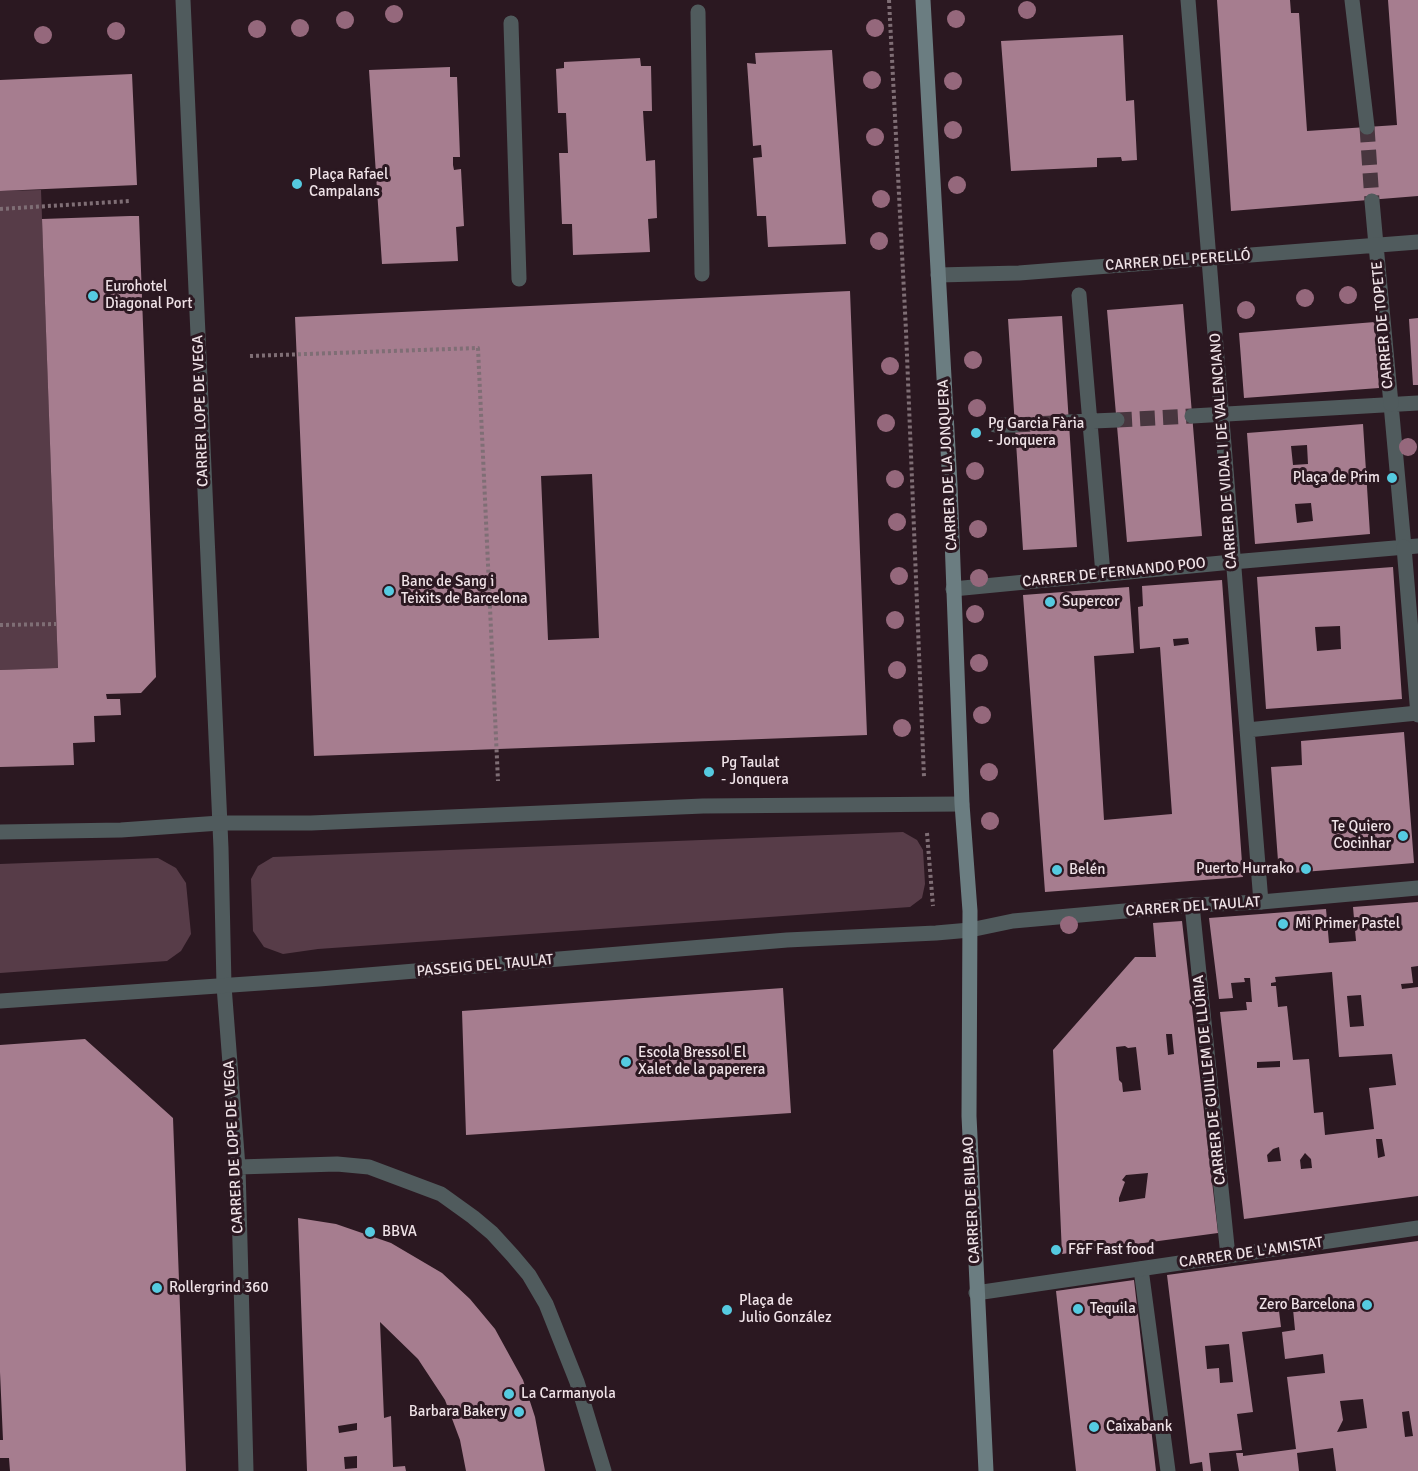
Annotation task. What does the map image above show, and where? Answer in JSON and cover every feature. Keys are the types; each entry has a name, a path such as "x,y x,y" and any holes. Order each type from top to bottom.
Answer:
{"main road":[{"name":"CARRER DE LA JONQUERA","path":"923,0 950,485 970,930"},
{"name":"CARRER DE BILBAO","path":"970,930 969,1116 986,1471"}],"street":[{"name":"CARRER LOPE DE VEGA","path":"183,0 219,823"},
{"name":"CARRER DE VIDAL I DE VALENCIANO","path":"1188,0 1261,902"},
{"path":"1352,0 1366,127"},
{"path":"698,12 702,274"},
{"path":"511,22 519,279"},
{"name":"CARRER DE TOPETE","path":"1372,201 1391,405 1411,547"},
{"name":"CARRER DEL PERELLÓ","path":"938,275 1010,273 1418,242"},
{"path":"1079,295 1103,574"},
{"path":"1192,416 1418,403"},
{"path":"1069,422 1117,420"},
{"path":"995,425 1015,425"},
{"path":"1247,730 1418,714 1411,547"},
{"name":"CARRER DE FERNANDO POO","path":"953,589 1411,547"},
{"path":"0,832 121,830 219,823 311,823 703,806 963,804"},
{"name":"CARRER DE LOPE DE VEGA","path":"219,823 224,986 238,1167 246,1471"},
{"name":"CARRER DEL TAULAT","path":"970,930 1013,921 1418,888"},
{"name":"CARRER DE GUILLEM DE LLÚRIA","path":"1192,905 1228,1256"},
{"name":"PASSEIG DEL TAULAT","path":"0,1001 224,986 786,940 970,930"},
{"path":"238,1167 337,1164 369,1167 441,1194 473,1217 492,1233 529,1275 546,1304 577,1382 604,1471"},
{"name":"CARRER DE L'AMISTAT","path":"976,1293 1418,1228"},
{"path":"1141,1269 1168,1471"}],"path":[{"path":"889,0 907,355 924,804"},
{"path":"0,209 130,201"},
{"path":"250,356 478,348 498,781"},
{"path":"0,625 57,624"}],"shaded area":[{"path":"41,190 58,668 0,670 0,191"},
{"path":"903,832 917,840 923,850 925,884 922,898 910,907 318,949 283,954 264,947 253,931 251,879 258,866 273,857"},
{"path":"158,858 176,868 186,883 191,934 181,951 167,961 0,973 0,864"}],"building":[{"path":"1217,0 1290,0 1291,13 1299,13 1307,131 1397,125 1388,0 1418,0 1418,196 1231,211"},
{"path":"1123,35 1126,101 1134,100 1137,160 1122,161 1121,157 1097,158 1097,167 1011,171 1001,41"},
{"path":"832,50 846,244 768,247 766,216 757,216 753,158 762,157 761,145 753,146 747,63 756,64 755,53"},
{"path":"640,58 641,66 651,66 652,111 643,111 646,161 655,160 657,218 648,219 650,252 573,255 572,224 562,224 559,153 568,153 566,113 558,113 556,69 564,68 564,62"},
{"path":"450,67 450,77 457,77 460,157 453,157 453,165 454,170 461,169 464,226 456,227 458,261 382,264 369,70"},
{"path":"132,74 137,185 0,191 0,80"},
{"path":"139,216 156,677 141,693 106,694 107,699 120,699 121,715 94,716 95,742 73,743 74,765 0,767 0,670 58,668 42,219"},
{"path":"850,291 867,735 314,756 295,317","holes":["592,474 599,638 548,640 541,476"]},
{"path":"1183,304 1202,536 1127,542 1107,310"},
{"path":"1062,316 1077,547 1023,550 1008,319"},
{"path":"1418,318 1418,385 1413,385 1409,319"},
{"path":"1375,322 1379,388 1244,398 1239,333"},
{"path":"1363,424 1370,534 1255,544 1247,433","holes":["1307,445 1308,464 1293,465 1291,446","1311,503 1313,521 1297,523 1295,504"]},
{"path":"1393,567 1402,699 1266,709 1257,577","holes":["1340,626 1341,649 1317,651 1315,627"]},
{"path":"1222,580 1243,877 1045,892 1023,595 1129,587 1134,653 1094,656 1104,820 1172,814 1160,647 1140,649 1138,607 1143,606 1142,586","holes":["1188,638 1189,644 1174,646 1173,639"]},
{"path":"1404,732 1414,863 1279,874 1271,767 1302,765 1301,741"},
{"path":"1418,902 1418,966 1411,967 1413,983 1401,984 1402,989 1418,987 1418,1196 1244,1219 1220,1012 1247,1010 1246,1002 1252,1002 1250,978 1244,978 1245,982 1231,983 1233,998 1219,999 1209,918 1326,909 1329,943 1356,941 1353,907","holes":["1332,972 1339,1057 1392,1054 1396,1085 1369,1088 1374,1129 1325,1135 1323,1112 1314,1113 1309,1059 1293,1060 1287,1006 1278,1007 1276,986 1271,986 1271,983 1276,982 1275,977","1361,995 1364,1026 1350,1027 1347,996","1280,1061 1280,1067 1257,1068 1257,1062","1376,1139 1382,1139 1385,1156 1378,1158","1279,1147 1281,1161 1268,1162 1267,1155","1305,1153 1311,1159 1312,1168 1301,1169 1300,1160"]},
{"path":"1182,921 1218,1233 1062,1254 1053,1050 1135,957 1156,957 1153,923","holes":["1166,1034 1172,1034 1174,1054 1168,1055","1116,1047 1136,1047 1141,1090 1123,1092 1122,1083 1119,1080","1148,1173 1145,1198 1119,1202 1125,1182 1122,1180 1126,1175"]},
{"name":"Escola Bressol El Xalet de la paperera","path":"783,988 791,1113 466,1135 462,1011"},
{"path":"85,1039 173,1118 186,1471 10,1471 9,1458 0,1458 0,1440 3,1440 0,1372 0,1045"},
{"path":"298,1218 336,1224 391,1243 442,1273 470,1299 495,1329 523,1380 535,1417 545,1471 466,1471 460,1440 445,1400 418,1359 380,1322 384,1418 391,1416 393,1467 405,1466 406,1471 307,1471","holes":["357,1423 357,1430 339,1433 338,1426","357,1456 357,1468 345,1469 344,1457"]},
{"path":"1418,1241 1418,1471 1336,1471 1333,1448 1297,1453 1299,1471 1239,1471 1236,1453 1243,1453 1243,1456 1296,1449 1287,1377 1325,1373 1323,1354 1285,1359 1282,1332 1295,1330 1293,1309 1279,1311 1281,1327 1242,1332 1253,1412 1237,1414 1242,1450 1209,1453 1211,1471 1203,1471 1202,1462 1190,1464 1167,1275","holes":["1229,1344 1233,1382 1220,1383 1219,1368 1207,1369 1205,1346","1363,1399 1367,1428 1337,1432 1343,1420 1340,1401","1409,1411 1413,1436 1405,1437 1402,1412"]},
{"path":"1134,1280 1156,1471 1076,1471 1056,1291"}],"tunnel":[{"path":"1367,127 1372,201"},
{"path":"1117,420 1192,416"},
{"path":"1015,425 1069,422"}],"place":[{"name":"Plaça Rafael Campalans","path":"297,184"},
{"name":"Eurohotel Diagonal Port","path":"93,296"},
{"name":"Pg Garcia Fària - Jonquera","path":"976,433"},
{"name":"Plaça de Prim","path":"1392,478"},
{"name":"Banc de Sang i Teixits de Barcelona","path":"389,591"},
{"name":"Supercor","path":"1050,602"},
{"name":"Pg Taulat - Jonquera","path":"709,772"},
{"name":"Te Quiero Cocinhar","path":"1403,836"},
{"name":"Puerto Hurrako","path":"1306,869"},
{"name":"Belén","path":"1057,870"},
{"name":"Mi Primer Pastel","path":"1283,924"},
{"name":"Escola Bressol El Xalet de la paperera","path":"626,1062"},
{"name":"BBVA","path":"370,1232"},
{"name":"F&F Fast food","path":"1056,1250"},
{"name":"Rollergrind 360","path":"157,1288"},
{"name":"Zero Barcelona","path":"1367,1305"},
{"name":"Tequila","path":"1078,1309"},
{"name":"Plaça de Julio González","path":"727,1310"},
{"name":"La Carmanyola","path":"509,1394"},
{"name":"Barbara Bakery","path":"519,1412"},
{"name":"Caixabank","path":"1094,1427"}]}
